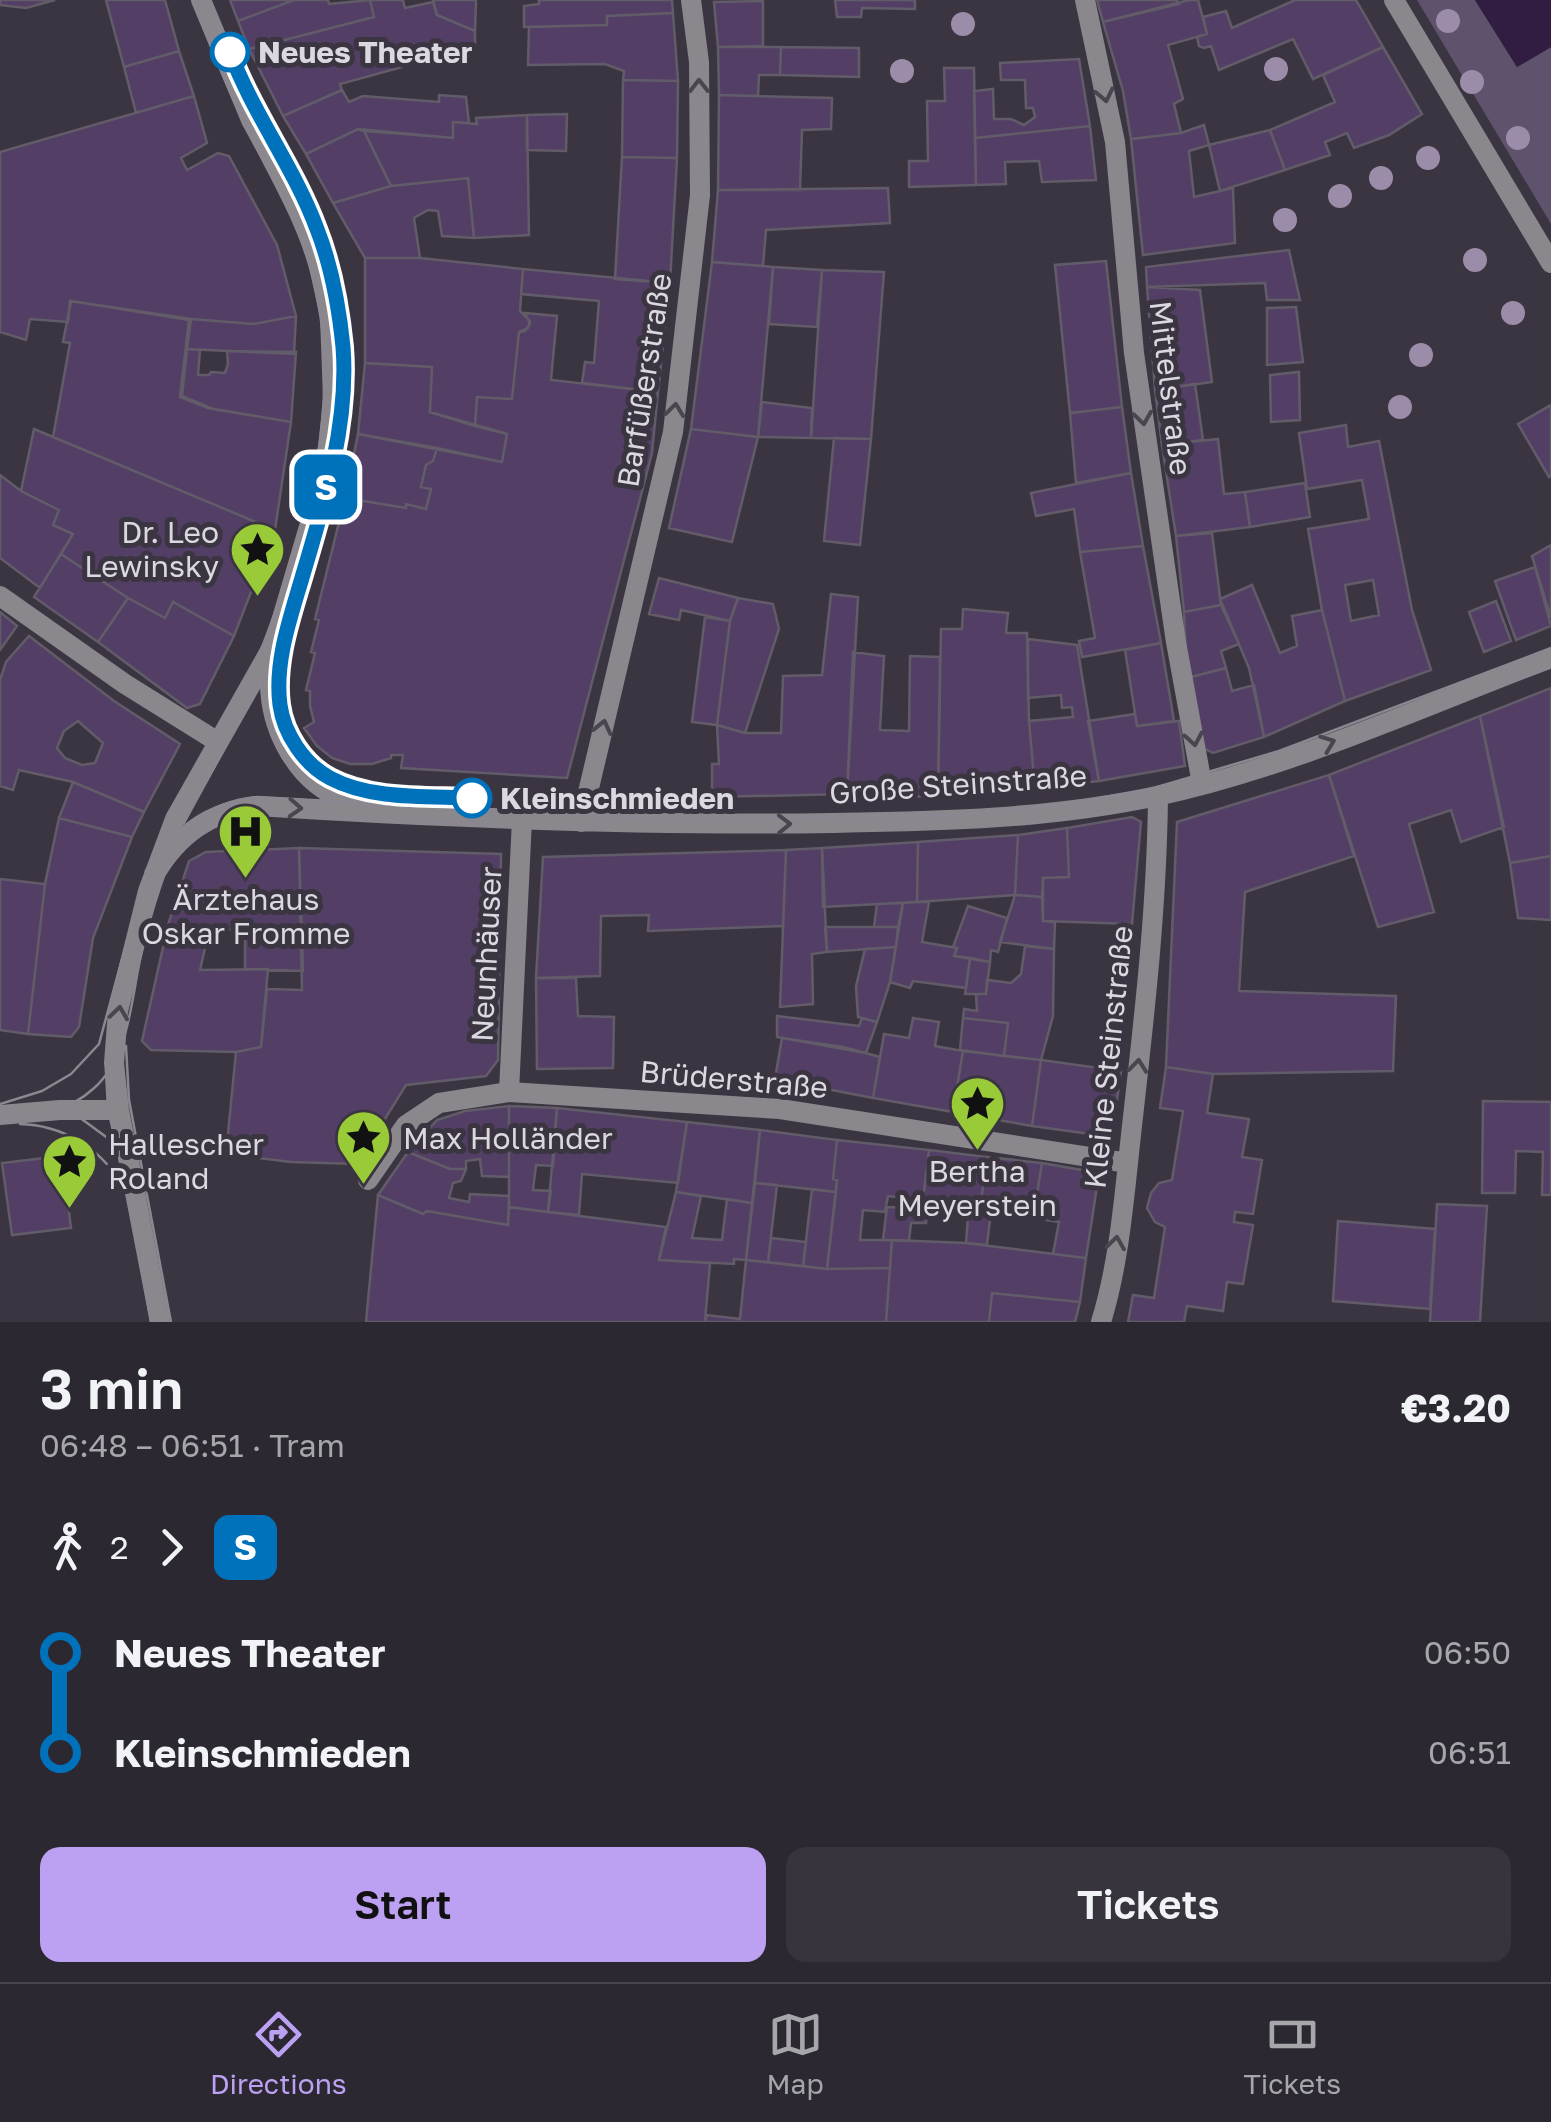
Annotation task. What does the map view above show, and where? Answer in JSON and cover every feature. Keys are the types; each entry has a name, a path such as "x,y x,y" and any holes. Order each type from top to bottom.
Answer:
{"street":[{"path":"160,1322 119,1110 114,1064 118,1011 154,874 175,818 275,642 328,449 334,399 330,317 317,257 298,206 250,120 201,0"},
{"name":"Barfüßerstraße","path":"581,822 673,432 700,195 699,62 691,0"},
{"name":"Mittelstraße","path":"1085,0 1115,142 1134,353 1176,642 1202,784"},
{"path":"1394,0 1551,263"},
{"path":"0,596 125,684 218,742"},
{"name":"Große Steinstraße","path":"275,642 271,664 272,709 288,751 299,766 341,800 406,814"},
{"name":"Große Steinstraße","path":"154,874 176,843 203,821 257,806 665,825 960,820 1064,812 1158,796 1282,760 1551,658"},
{"name":"Kleine Steinstraße","path":"1101,1322 1108,1299 1128,1162 1153,933 1158,796"},
{"name":"Neunhäuser","path":"509,1092 522,819"},
{"name":"Brüderstraße","path":"368,1180 406,1125 438,1103 509,1092 780,1108 1128,1162"},
{"path":"0,1115 119,1110"}],"shaded area":[{"path":"1417,0 1475,0 1517,67 1551,47 1551,224"},
{"path":"1475,0 1551,0 1551,47 1517,67"}],"building":[{"path":"0,0 55,0 26,8 0,5"},
{"path":"106,0 165,0 179,51 124,67"},
{"path":"230,0 294,0 238,21"},
{"path":"294,0 328,0 329,4 370,0 374,17 249,49 238,21"},
{"path":"370,0 403,0 405,8 433,2 437,15 475,31 475,47 340,84 342,90 283,116 249,49 374,17"},
{"path":"433,0 476,0 475,31 437,15"},
{"path":"539,0 672,0 673,13 607,16 607,25 524,27 524,6 539,4"},
{"path":"835,0 915,0 915,9 862,8 861,17 837,17"},
{"path":"1097,0 1177,0 1179,4 1103,22"},
{"path":"1198,0 1207,34 1168,45 1183,99 1174,104 1181,133 1131,139 1123,91 1103,22"},
{"path":"1295,0 1356,0 1383,47 1313,79 1293,39 1219,70 1211,46 1199,46 1197,37 1207,34 1203,17 1226,11 1232,28"},
{"path":"763,1 763,46 718,47 714,2"},
{"path":"673,13 678,81 623,80 624,71 605,64 528,65 529,27 607,25 607,16"},
{"path":"718,47 781,47 780,75 759,75 758,96 719,95"},
{"path":"781,47 859,48 859,77 780,75"},
{"path":"1383,47 1422,114 1389,135 1354,148 1347,133 1325,142 1330,155 1285,170 1270,130 1335,102 1323,75"},
{"path":"179,51 194,96 136,113 124,67"},
{"path":"1079,59 1090,126 975,138 974,91 993,89 994,119 1011,119 1024,125 1035,117 1033,108 1026,108 1025,80 1001,80 1000,63"},
{"path":"944,68 974,68 976,185 909,187 909,161 928,161 927,101 945,101"},
{"path":"623,80 678,81 677,158 622,157"},
{"path":"342,90 349,102 363,96 439,102 439,95 466,97 469,123 453,122 453,138 358,129 306,154 283,116"},
{"path":"719,95 832,98 831,129 802,130 800,190 718,190"},
{"path":"194,96 207,143 181,158 187,170 218,153 229,156 277,245 296,316 254,324 70,301 68,322 30,319 26,340 0,332 0,152"},
{"path":"567,114 566,151 527,150 527,115"},
{"path":"527,115 529,235 474,238 468,178 391,186 364,131 453,138 453,122 477,124 476,118"},
{"path":"1204,125 1209,145 1189,151 1194,197 1233,188 1235,243 1143,255 1131,139 1181,133"},
{"path":"1090,126 1096,180 1042,182 1039,161 1005,162 1006,184 976,185 975,138"},
{"path":"358,129 364,131 391,186 333,203 306,154"},
{"path":"1270,130 1285,170 1220,191 1209,145"},
{"path":"622,157 677,158 670,283 615,279"},
{"path":"468,178 474,238 442,236 438,211 428,210 414,218 420,258 365,258 333,203 391,186"},
{"path":"888,188 890,223 766,230 763,266 712,262 718,190"},
{"path":"1289,250 1300,300 1267,300 1265,283 1147,287 1146,267"},
{"path":"365,258 420,258 523,269 520,311 530,321 528,328 519,332 512,399 477,397 475,426 430,412 432,367 365,363"},
{"path":"1106,261 1122,407 1070,413 1055,265"},
{"path":"712,262 773,267 758,437 691,429"},
{"path":"773,267 822,270 817,327 769,324"},
{"path":"523,269 670,283 658,392 582,383 585,362 594,363 599,301 521,294"},
{"path":"822,270 884,272 871,439 811,438"},
{"path":"1147,287 1200,290 1212,382 1155,390"},
{"path":"71,301 189,320 180,397 208,408 291,422 275,530 53,437 70,343 63,342"},
{"path":"1296,307 1303,362 1267,365 1267,308"},
{"path":"525,313 557,316 551,380 658,392 652,453 567,778 401,768 403,755 391,755 372,764 350,764 332,758 304,728 314,722 310,691 306,690 315,653 311,652 319,620 315,619 345,498 426,509 431,489 421,487 426,465 433,461 437,448 502,462 507,434 475,426 477,397 512,399 519,332 530,324"},
{"path":"296,316 294,354 187,349 191,319 254,324"},
{"path":"187,349 200,350 198,375 225,373 227,351 296,352 291,422 213,409 182,396"},
{"path":"365,363 432,367 430,412 507,434 502,462 358,434"},
{"path":"1299,372 1300,420 1271,422 1270,375"},
{"path":"1195,384 1203,440 1162,445 1155,390"},
{"path":"762,402 812,408 811,438 758,437"},
{"path":"1551,405 1551,476 1549,477 1518,424"},
{"path":"1122,407 1131,473 1076,483 1070,413"},
{"path":"1346,425 1348,447 1379,441 1412,610 1431,670 1345,701 1322,610 1308,529 1369,519 1362,480 1307,489 1299,433","holes":["1373,580 1379,615 1351,621 1345,585"]},
{"path":"34,429 275,530 234,636 173,602 165,618 61,554 73,534 53,525 59,510 21,491"},
{"path":"691,429 758,437 732,542 669,528"},
{"path":"358,434 437,448 433,461 426,465 421,487 431,489 426,509 345,498"},
{"path":"834,438 871,439 860,545 824,541"},
{"path":"1218,439 1224,494 1245,492 1250,527 1176,536 1162,445"},
{"path":"1131,473 1143,546 1080,552 1074,509 1036,516 1031,493"},
{"path":"0,475 21,491 59,510 53,525 73,534 40,588 0,558"},
{"path":"1305,483 1310,517 1250,527 1245,492"},
{"path":"1212,533 1221,605 1184,612 1176,536"},
{"path":"1551,545 1551,618 1532,556"},
{"path":"1143,546 1161,643 1082,657 1079,641 1095,638 1080,552"},
{"path":"61,554 128,598 98,642 34,597"},
{"path":"1535,567 1551,626 1516,640 1495,581"},
{"path":"659,578 738,598 730,621 681,610 679,620 649,614"},
{"path":"1252,585 1280,653 1297,646 1292,616 1322,610 1345,701 1264,737 1249,668 1220,599"},
{"path":"831,594 858,597 847,794 712,797 712,764 719,764 717,725 745,733 781,733 783,676 822,675"},
{"path":"128,598 165,618 173,602 234,636 200,704 187,708 98,642"},
{"path":"738,598 773,604 779,629 745,733 717,725 730,621"},
{"path":"1496,601 1511,641 1484,652 1469,612"},
{"path":"1221,605 1239,644 1221,651 1226,668 1187,678 1184,612"},
{"path":"963,609 1008,613 1006,633 1027,633 1035,789 938,796 941,629 962,629"},
{"path":"0,612 17,626 0,650"},
{"path":"705,617 730,621 717,725 692,722"},
{"path":"29,636 114,701 180,744 144,812 73,782 19,770 13,790 0,786 0,680 6,662","holes":["78,721 103,743 95,763 82,765 65,758 57,748 64,731"]},
{"path":"1028,639 1077,645 1099,781 1035,789 1029,721 1073,717 1072,707 1062,708 1061,695 1028,698"},
{"path":"1161,643 1174,721 1137,726 1125,650"},
{"path":"853,652 884,656 880,730 909,731 910,656 940,657 938,796 847,798"},
{"path":"1226,668 1232,691 1254,685 1264,737 1213,753 1201,747 1187,678"},
{"path":"1551,688 1551,856 1510,863 1480,716"},
{"path":"1135,714 1137,726 1179,721 1185,766 1099,781 1088,721"},
{"path":"1480,716 1504,827 1461,842 1451,810 1409,824 1434,912 1378,927 1329,775"},
{"path":"1329,775 1354,856 1245,892 1239,991 1396,996 1393,1071 1213,1074 1166,1067 1177,822"},
{"path":"73,782 144,812 132,837 59,818"},
{"path":"1132,817 1141,822 1132,924 1043,921 1043,878 1069,877 1067,828"},
{"path":"59,818 132,837 93,938 79,1027 71,1037 28,1034 45,884"},
{"path":"1067,828 1069,877 1043,878 1042,897 1015,895 1018,835"},
{"path":"1018,835 1015,895 917,902 918,842"},
{"path":"918,842 917,902 823,907 822,848"},
{"path":"299,848 501,854 498,1060 486,1076 406,1085 357,1164 291,1162 226,1154 236,1052 261,1047 267,989 302,990"},
{"path":"299,848 303,971 245,969 245,931 168,925 189,861 206,852"},
{"path":"822,848 827,952 812,954 813,1004 780,1007 786,850"},
{"path":"786,850 783,926 648,931 649,915 601,916 600,976 536,978 543,857"},
{"path":"1551,856 1551,920 1518,918 1510,863"},
{"path":"0,879 45,884 28,1034 0,1030"},
{"path":"1015,895 1042,897 1043,921 1055,922 1054,949 1000,942"},
{"path":"929,902 922,942 957,948 954,956 970,958 966,988 913,981 910,988 890,982 903,903"},
{"path":"903,903 898,927 874,927 877,904"},
{"path":"968,906 1007,918 998,952 991,950 990,962 954,956 957,948 953,947"},
{"path":"168,925 209,931 200,970 268,969 261,1047 236,1052 151,1050 142,1041"},
{"path":"825,927 898,927 896,947 827,952"},
{"path":"1025,946 1054,949 1053,1016 1041,1060 1004,1056 1008,1023 963,1018 964,1009 977,1011 976,994 986,994 987,980 1011,983 1021,974"},
{"path":"896,947 877,1022 858,1017 856,986 865,949"},
{"path":"970,958 990,962 986,994 965,994"},
{"path":"536,978 576,978 578,1016 614,1017 613,1068 537,1069"},
{"path":"777,1016 859,1026 862,1018 877,1022 866,1053 777,1037"},
{"path":"913,1018 939,1022 935,1046 963,1051 953,1112 873,1098 884,1034 909,1038"},
{"path":"963,1018 1008,1023 1004,1056 960,1050"},
{"path":"782,1038 880,1057 873,1098 775,1079"},
{"path":"963,1051 1041,1060 1032,1126 953,1112"},
{"path":"1041,1060 1121,1071 1112,1137 1032,1126"},
{"path":"1166,1067 1213,1074 1207,1113 1249,1119 1242,1157 1262,1160 1253,1214 1235,1212 1234,1222 1253,1225 1243,1284 1227,1282 1223,1311 1187,1306 1184,1322 1128,1322 1133,1295 1154,1298 1165,1227 1155,1222 1147,1208 1159,1183 1172,1180 1183,1111 1160,1108"},
{"path":"1483,1101 1551,1102 1551,1195 1542,1195 1543,1152 1516,1151 1515,1193 1482,1193"},
{"path":"509,1106 557,1108 553,1166 536,1165 533,1190 551,1191 548,1212 509,1207"},
{"path":"509,1106 509,1177 482,1176 480,1159 466,1161 466,1169 450,1169 408,1152 437,1120 465,1111"},
{"path":"557,1108 687,1122 678,1183 582,1174 579,1215 548,1212"},
{"path":"687,1122 760,1130 752,1203 676,1192"},
{"path":"760,1130 837,1140 833,1179 837,1180 836,1192 755,1183"},
{"path":"837,1140 929,1150 923,1200 888,1196 885,1212 863,1210 860,1240 892,1240 890,1268 827,1269 837,1180 833,1179"},
{"path":"929,1150 987,1157 979,1217 928,1211 926,1223 911,1223 909,1241 883,1240 887,1207 922,1208"},
{"path":"408,1152 450,1169 466,1169 461,1181 453,1183 449,1198 469,1202 470,1194 509,1196 508,1225 427,1211 423,1214 378,1195"},
{"path":"62,1156 71,1228 12,1235 2,1163"},
{"path":"987,1157 1042,1163 1033,1218 1014,1213 990,1220 987,1245 966,1243 968,1216 979,1217"},
{"path":"1042,1163 1093,1172 1098,1180 1086,1258 1053,1254 1059,1222 1033,1218"},
{"path":"755,1183 777,1185 768,1262 746,1260"},
{"path":"812,1189 836,1192 827,1269 803,1266"},
{"path":"676,1192 701,1196 692,1238 722,1240 727,1199 752,1203 746,1260 734,1259 734,1264 659,1260"},
{"path":"378,1195 423,1214 427,1211 508,1225 509,1207 666,1227 659,1260 710,1263 705,1322 366,1322"},
{"path":"1437,1204 1487,1206 1480,1322 1430,1322"},
{"path":"1338,1221 1435,1229 1430,1309 1333,1301"},
{"path":"771,1238 806,1242 803,1266 768,1262"},
{"path":"892,1240 966,1243 1086,1258 1080,1302 992,1293 989,1322 886,1322"},
{"path":"746,1260 827,1269 890,1268 886,1322 705,1322 707,1315 740,1319"},
{"path":"992,1293 1080,1302 1075,1322 989,1322"}],"tram line":[{"path":"0,1104 42,1091 71,1074 99,1044 141,889 167,818 259,655 293,561 317,462 324,363 320,313 309,264 193,0"},
{"path":"208,0 243,86 311,219 333,282 344,352 343,392 320,510"},
{"name":"S","path":"230,52 252,103 317,227 333,282 344,352 335,451 287,632 279,692 284,723 303,757 342,783 396,794 472,798"},
{"path":"311,548 283,665 281,700 288,732 306,759 338,780 386,793"},
{"path":"147,871 194,821 223,805 257,797 665,819 959,815 1064,804 1147,790 1279,751 1551,648"},
{"path":"184,823 277,651"},
{"path":"1024,824 1150,806 1285,768 1551,667"},
{"path":"261,682 266,718 279,751 300,779 328,802"},
{"path":"164,876 197,837 238,818 274,814 504,826"},
{"path":"0,1122 61,1108 83,1097 106,1075 123,1041 146,936 168,865"},
{"path":"126,1046 129,1100 171,1322"},
{"path":"106,1071 108,1109 151,1322"},
{"path":"52,1108 79,1117 117,1145"},
{"path":"20,1124 50,1129 78,1140 101,1158 120,1182"}],"place":[{"name":"Neues Theater","path":"230,52"},
{"name":"Dr. Leo Lewinsky","path":"258,598"},
{"name":"Kleinschmieden","path":"472,798"},
{"name":"Ärztehaus Oskar Fromme","path":"246,880"},
{"name":"Bertha Meyerstein","path":"977,1152"},
{"name":"Max Holländer","path":"364,1187"},
{"name":"Hallescher Roland","path":"69,1210"}]}
